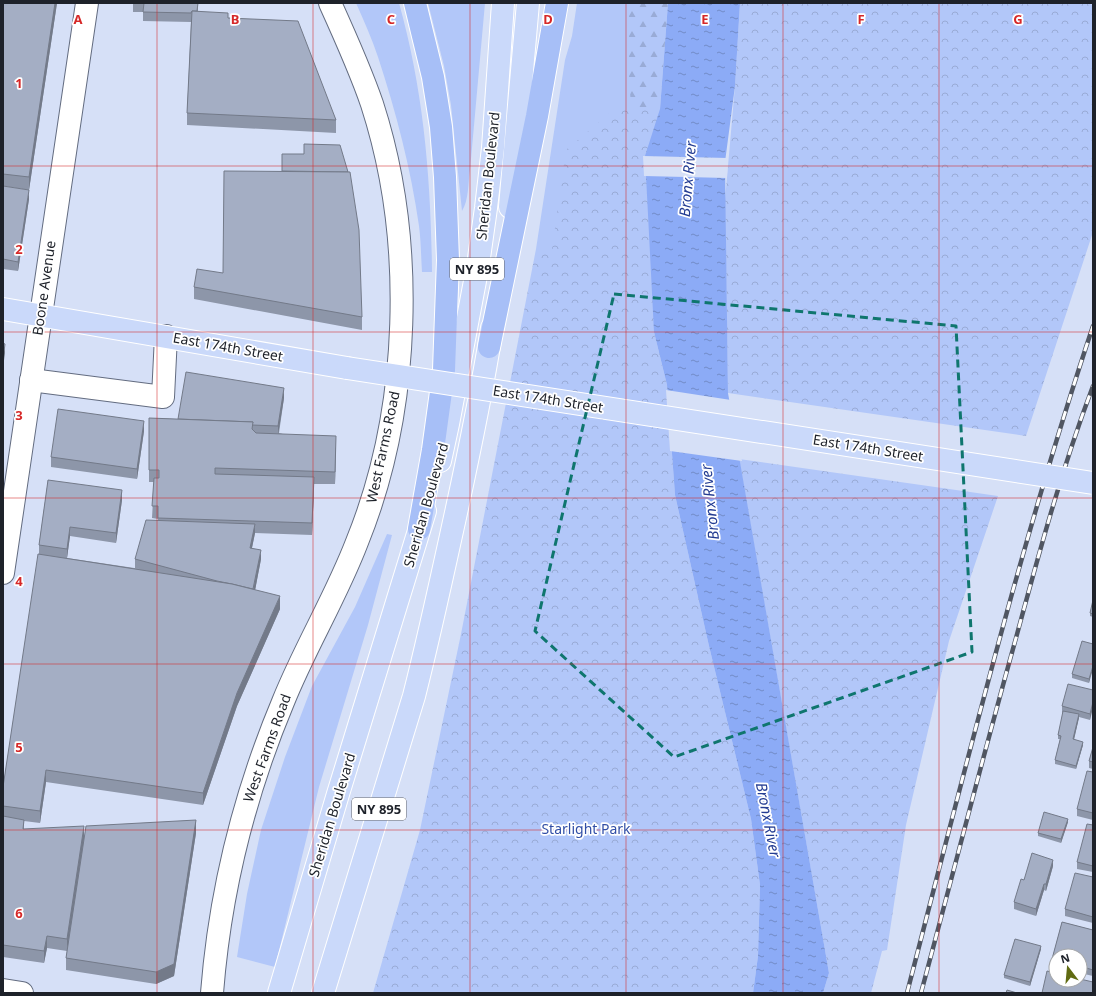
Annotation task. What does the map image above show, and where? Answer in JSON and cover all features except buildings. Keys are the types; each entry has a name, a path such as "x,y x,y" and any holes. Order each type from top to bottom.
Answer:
{"highway":[{"path":"415,3 433,77 441,127 445,177 447,246 444,370 433,450 419,529"},
{"path":"489,347 537,116 557,3"}],"main road":[{"name":"Sheridan Boulevard","path":"279,993 443,450 478,265 493,148 503,3"},
{"name":"Sheridan Boulevard","path":"323,993 414,696 441,585 466,468 489,347 508,226 528,3"},
{"name":"East 174th Street","path":"3,309 40,314 348,368 1093,483"}],"street":[{"name":"Boone Avenue","path":"3,573 87,3"},
{"name":"West Farms Road","path":"212,993 221,918 229,870 239,827 252,784 283,700 302,658 338,587 358,541 381,468 398,376 400,355 401,290 396,211 390,174 372,105 359,68 330,3"},
{"path":"31,380 163,397 166,336"},
{"path":"3,990 22,993"}],"highlighted area":[{"path":"614,294 956,326 972,652 674,757 535,631"}],"green space":[{"path":"356,3 399,3 408,36 420,103 428,170 432,272 422,272 421,243 416,205 402,141 378,57"},
{"path":"428,3 485,3 468,191 466,202 462,211 451,105 444,66"},
{"path":"577,3 668,3 536,444 562,255 536,249 565,60 572,36"},
{"path":"629,3 668,3 660,109 633,134 629,77"},
{"path":"740,3 1087,3 1093,5 1093,232 1026,436 728,393 725,200 735,86"},
{"name":"Starlight Park","path":"618,106 660,109 654,332 667,385 675,495 709,646 751,819 760,885 758,956 753,993 373,993 420,830 461,634 536,249 552,249 566,150"},
{"path":"739,459 998,496 949,641 906,825 887,950 882,951 871,993 823,993 829,973"},
{"path":"387,534 392,535 368,625 319,787 275,967 237,957 247,894 261,830 285,757 312,686 355,607"}],"water":[{"name":"Bronx River","path":"668,3 740,3 735,86 725,162 728,393 829,973 823,993 753,993 758,956 760,885 751,819 709,646 675,495 667,385 654,332 645,156 660,109"}],"pier":[{"path":"643,156 728,158 727,178 644,176"},
{"path":"666,390 731,400 742,461 670,451"}],"railway":[{"path":"907,993 1017,574 1066,408 1093,326"},
{"path":"921,993 1042,543 1071,448 1093,386"}]}
